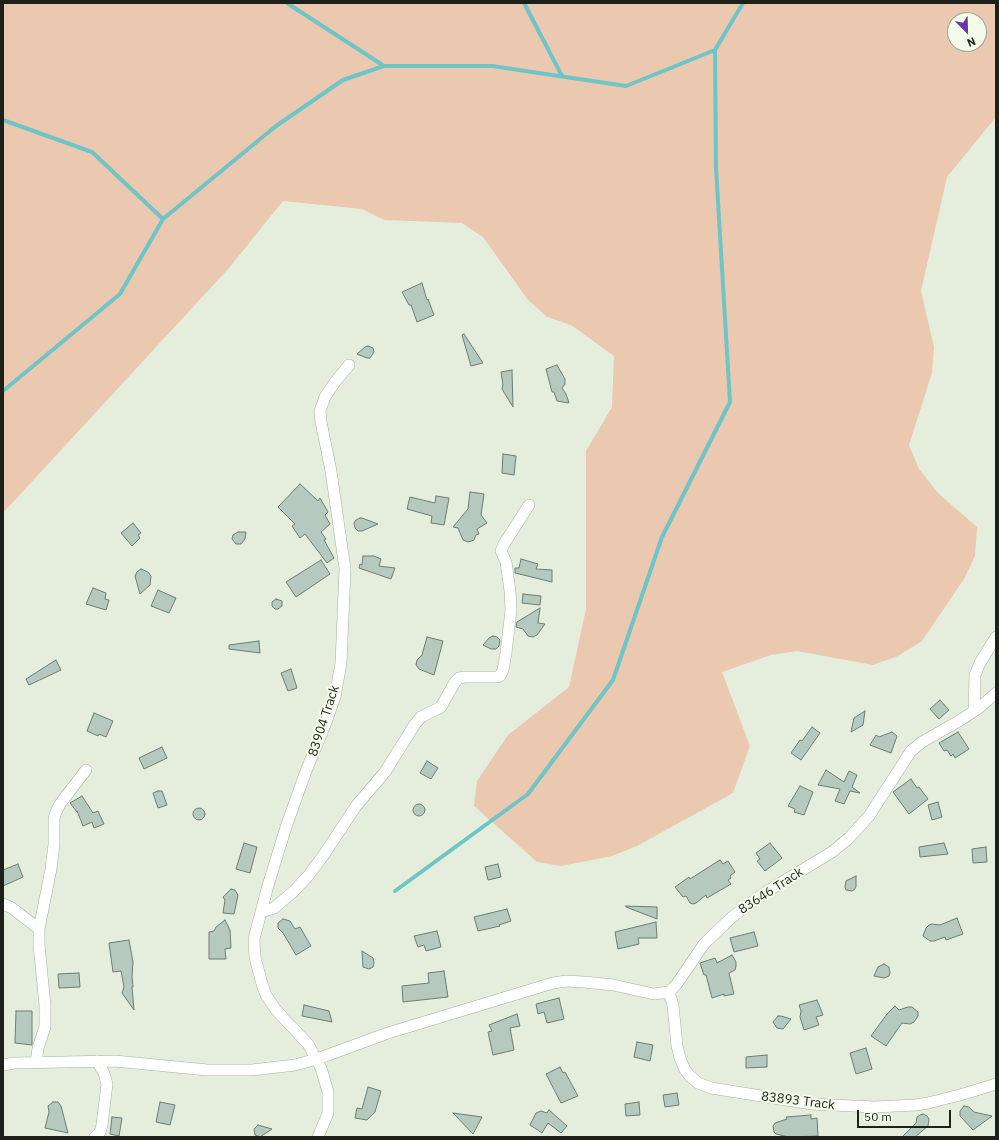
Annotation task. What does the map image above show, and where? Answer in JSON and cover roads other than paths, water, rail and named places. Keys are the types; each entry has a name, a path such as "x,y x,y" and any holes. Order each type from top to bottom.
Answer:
{"street":[{"name":"83904 Track","path":"318,1137 328,1113 328,1092 321,1068 308,1044 270,1003 262,984 254,950 254,939 267,889 286,827 335,697 341,663 345,569 331,470 320,411 325,398 335,382 349,365"},
{"path":"261,912 274,908 294,891 308,876 356,806 385,772 415,724 421,717 441,707 455,682 459,678 464,676 500,676 503,670 506,653 511,610 506,562 501,551 529,505"},
{"path":"974,711 975,675 980,663 996,637"},
{"path":"974,711 996,693"},
{"name":"83646 Track","path":"669,992 676,985 704,944 732,917 766,892 832,852 850,838 869,816 911,751 922,742 974,711"},
{"path":"36,1063 38,1048 45,1026 45,1005 39,945 39,929 51,869 56,812 60,804 86,770"},
{"path":"3,904 12,908 39,929"},
{"path":"3,1065 14,1063 115,1061 207,1070 252,1070 294,1065 316,1059 388,1033 553,983 566,981 584,982 613,985 654,994 669,992"},
{"name":"83893 Track","path":"669,992 673,1005 677,1046 685,1070 698,1083 711,1088 812,1104 874,1107 928,1103 996,1084"},
{"path":"95,1137 100,1132 102,1126 106,1084 104,1073 97,1061"}],"waterway":[{"path":"287,3 384,66"},
{"path":"524,3 562,76"},
{"path":"3,391 120,294 163,219 276,126 343,80 384,66 492,66 626,86 715,50 743,3"},
{"path":"395,891 528,794 613,680 662,537 730,402 716,168 715,50"},
{"path":"3,120 92,152 163,219"}]}
